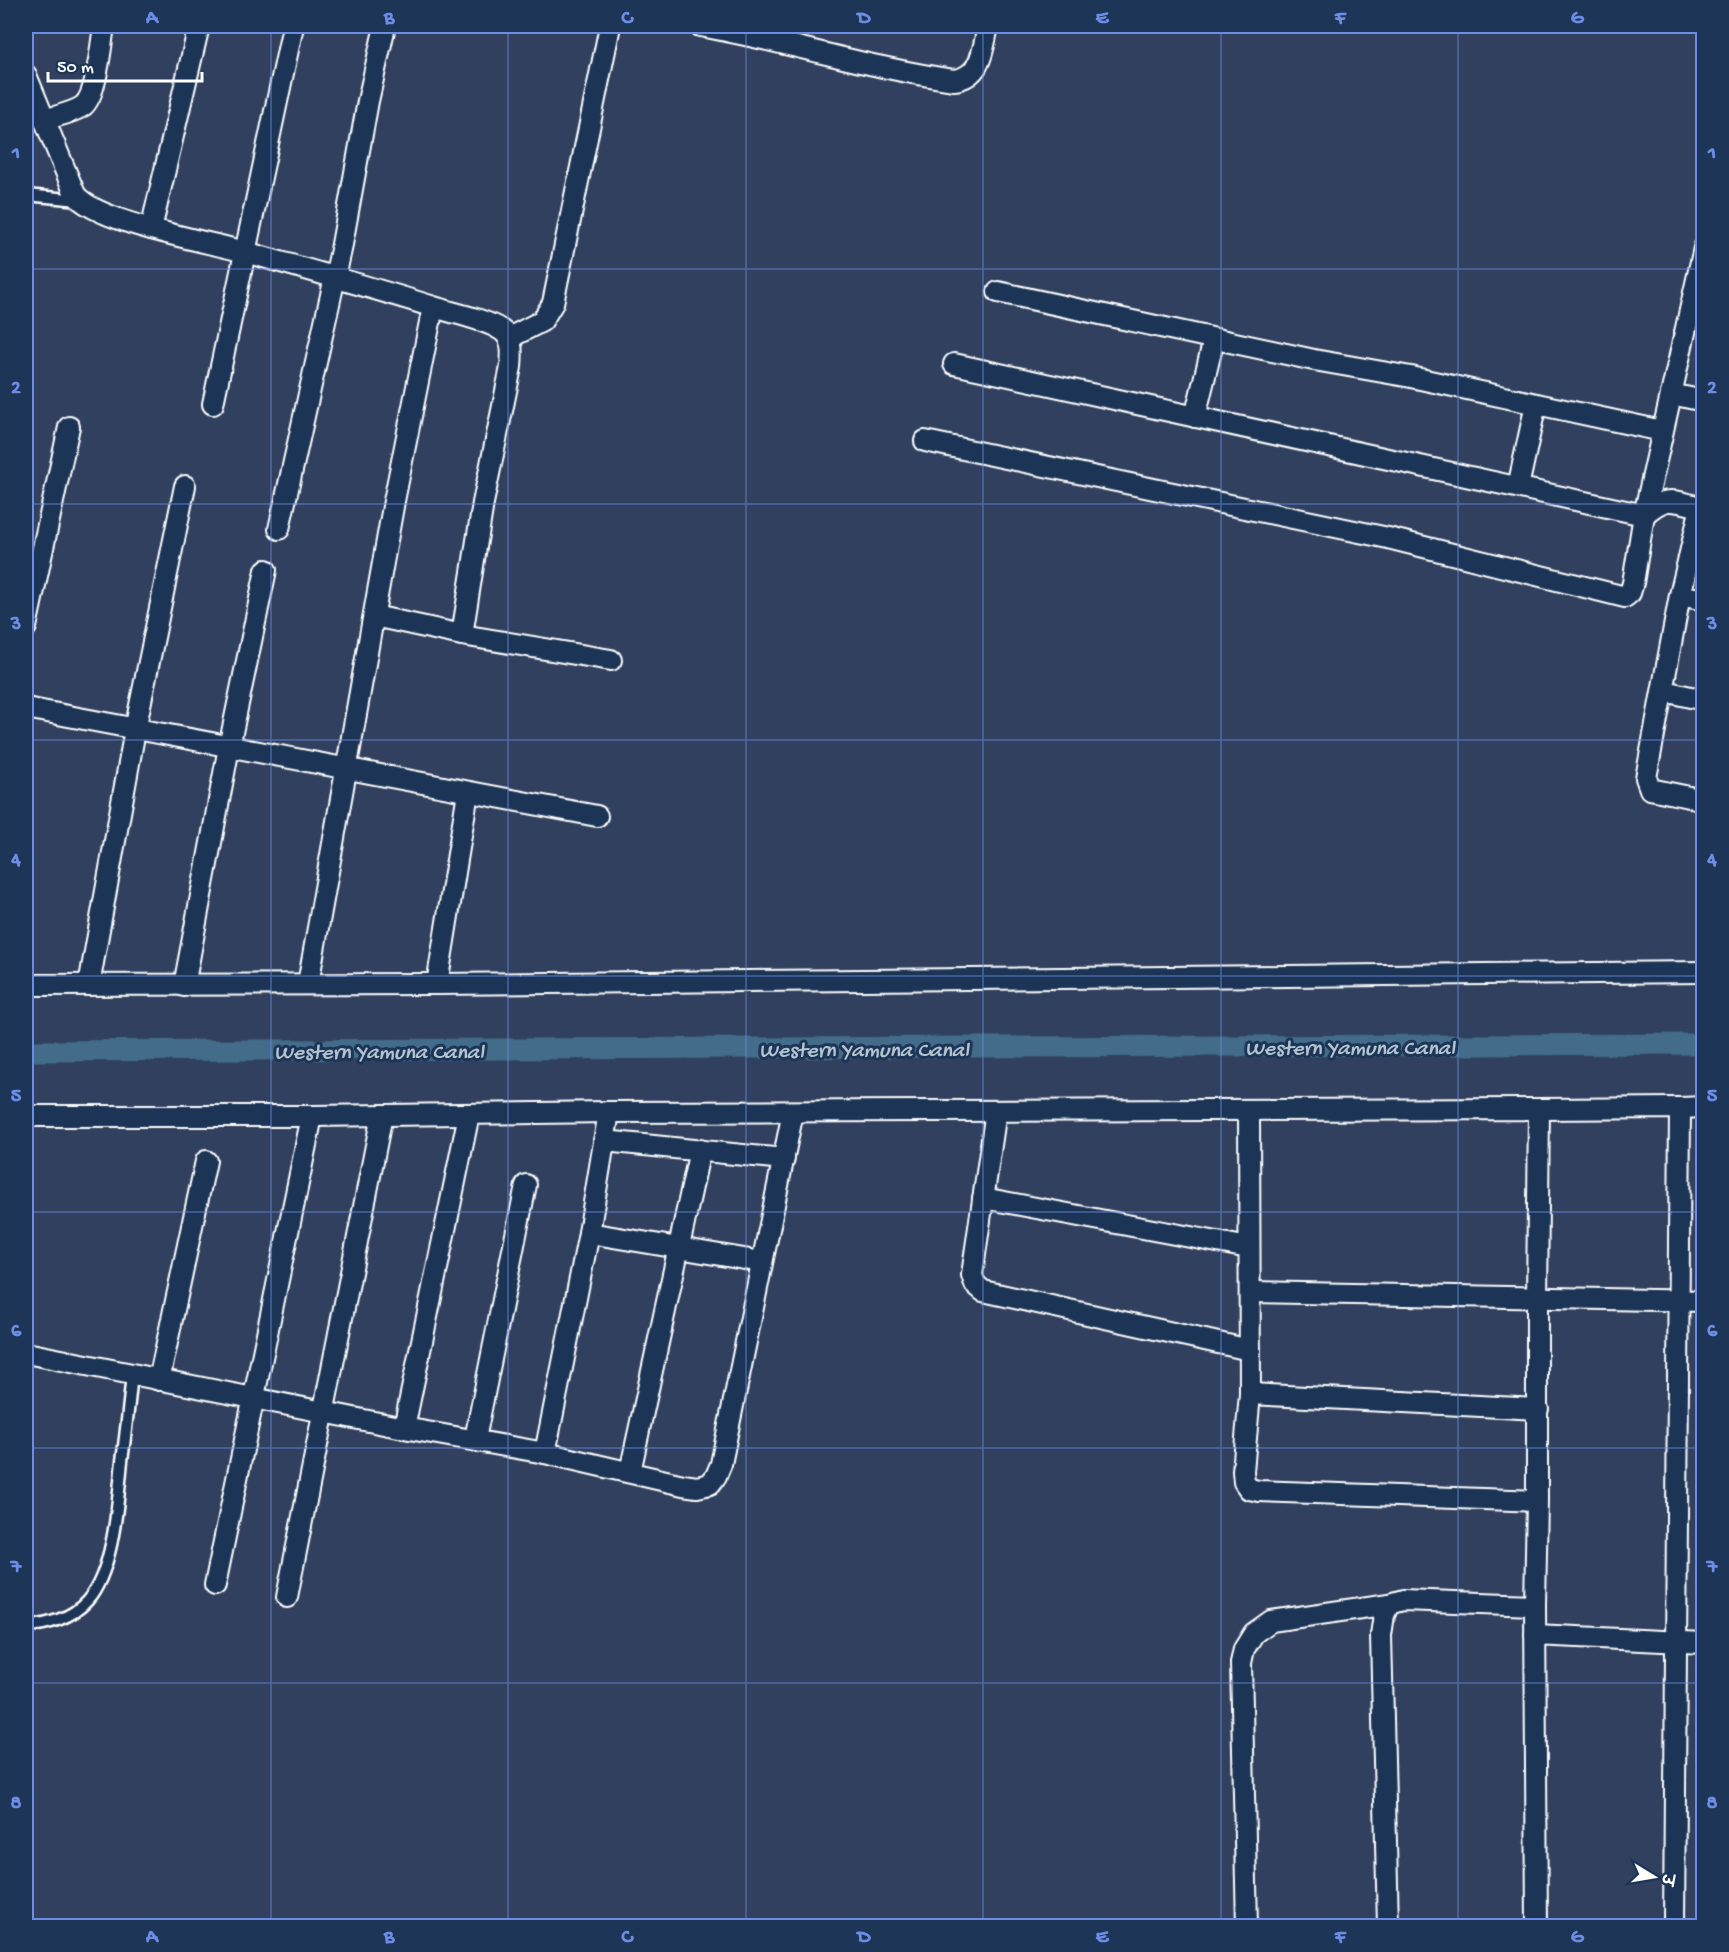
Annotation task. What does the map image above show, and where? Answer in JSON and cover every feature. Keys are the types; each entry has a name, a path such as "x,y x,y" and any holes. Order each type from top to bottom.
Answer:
{"street":[{"path":"44,120 82,107 89,99 104,26"},
{"path":"151,229 199,26"},
{"path":"213,404 293,26"},
{"path":"279,529 340,250 368,101 385,26"},
{"path":"509,338 542,321 553,303 610,26"},
{"path":"700,26 751,34 882,66 954,80 962,79 977,68 988,26"},
{"path":"26,75 75,194 79,200 95,210 151,229 246,252 492,325 502,330 509,338 512,367 483,503 462,635"},
{"path":"925,441 1388,538 1625,597 1630,593 1633,583 1644,515 1662,431 1699,286 1704,248"},
{"path":"998,292 1314,360 1411,377 1662,431"},
{"path":"308,984 394,501 433,307"},
{"path":"1195,417 1214,339"},
{"path":"954,364 1644,515"},
{"path":"1671,394 1704,401"},
{"path":"1518,488 1536,404"},
{"path":"26,627 69,427"},
{"path":"89,985 135,730 185,486"},
{"path":"1644,515 1655,505 1669,500 1702,507 1680,595 1664,691 1646,778 1650,789 1704,800"},
{"path":"184,986 229,747 266,570"},
{"path":"1680,595 1704,600"},
{"path":"375,616 462,635 611,660"},
{"path":"1664,691 1704,700"},
{"path":"26,708 597,816"},
{"path":"437,984 468,792"},
{"path":"26,985 184,986 1704,972"},
{"path":"26,1116 1704,1107"},
{"path":"1674,1926 1674,1642 1680,1108"},
{"path":"1537,1926 1535,1605 1539,1109"},
{"path":"1249,1110 1250,1394 1243,1471 1244,1482 1249,1489 1537,1501"},
{"path":"996,1111 972,1275 975,1284 983,1291 1250,1350"},
{"path":"545,1453 589,1233 609,1112"},
{"path":"26,1353 404,1428 475,1439 697,1487 710,1484 721,1464 794,1112"},
{"path":"404,1428 470,1114"},
{"path":"287,1598 382,1115"},
{"path":"215,1585 312,1116"},
{"path":"604,1141 784,1159"},
{"path":"630,1472 700,1150"},
{"path":"159,1380 206,1161"},
{"path":"475,1439 526,1185"},
{"path":"983,1198 1249,1248"},
{"path":"589,1233 762,1262"},
{"path":"1250,1292 1704,1301"},
{"path":"1250,1394 1538,1409"},
{"path":"1246,1926 1241,1663 1244,1649 1254,1633 1271,1621 1403,1600 1535,1605"},
{"path":"1388,1926 1381,1635 1384,1615 1389,1604"},
{"path":"1535,1635 1704,1643"}],"lane":[{"path":"26,195 79,200"},
{"path":"26,1627 70,1616 88,1601 100,1580 117,1511 132,1374"}],"waterway":[{"name":"Western Yamuna Canal","path":"26,1051 1704,1044"}]}
